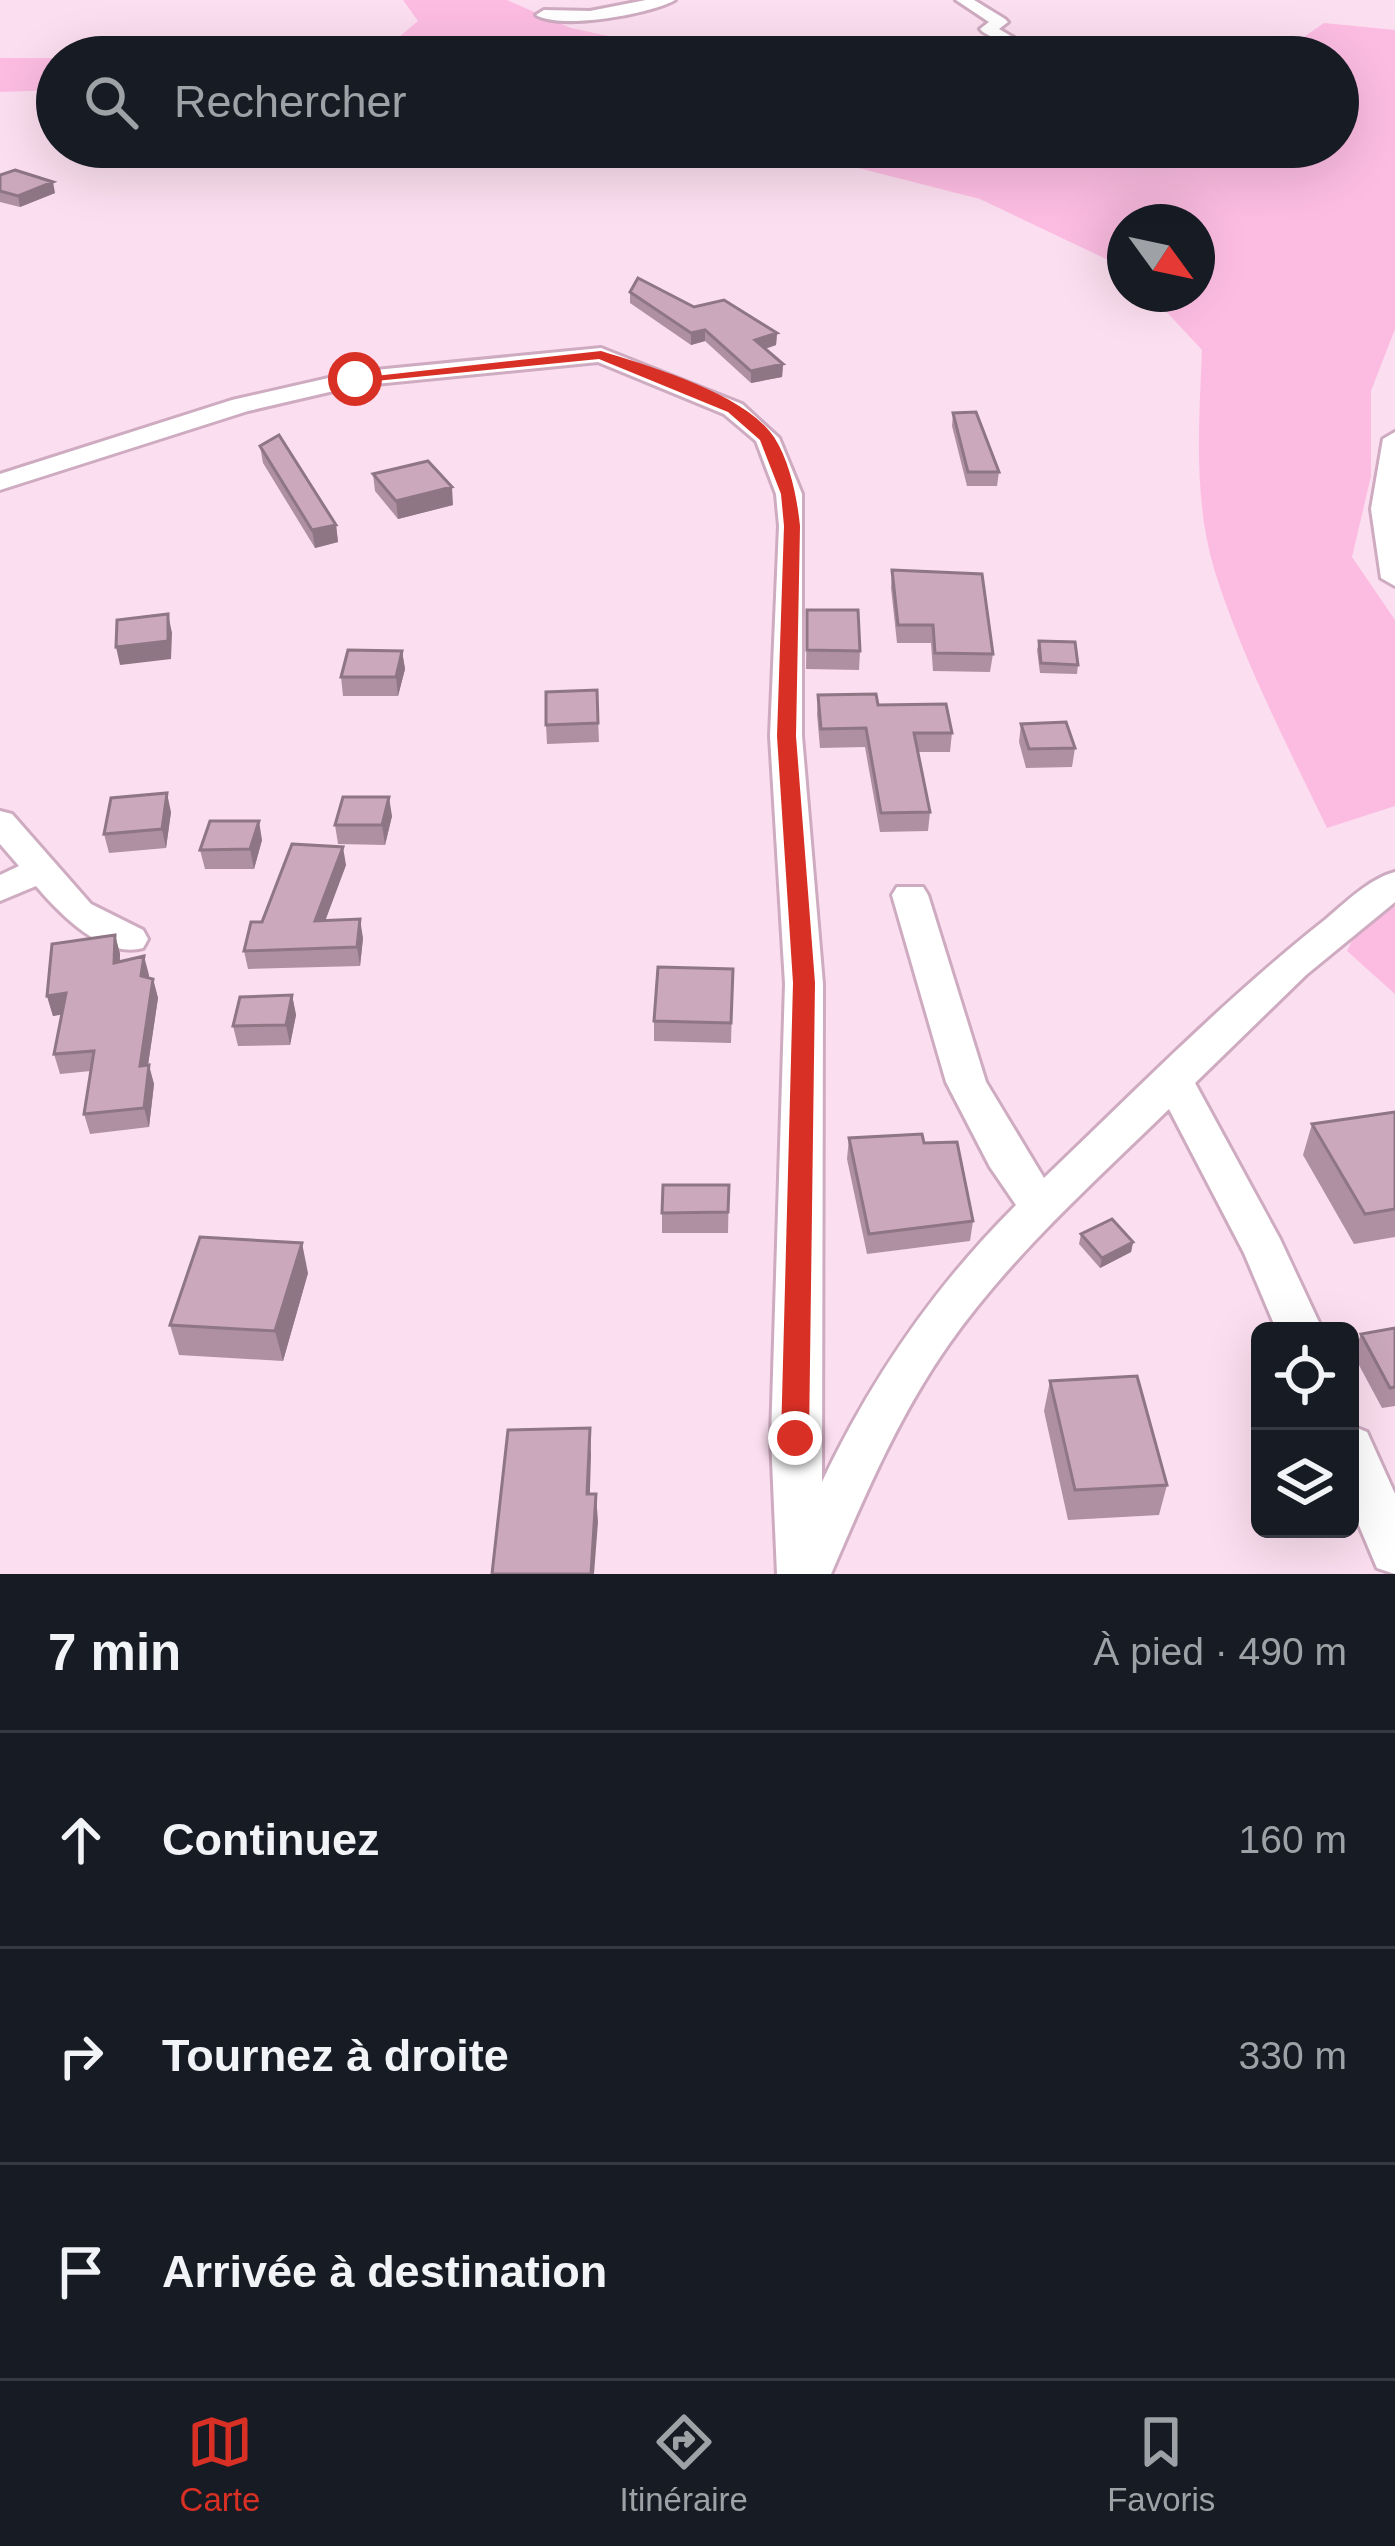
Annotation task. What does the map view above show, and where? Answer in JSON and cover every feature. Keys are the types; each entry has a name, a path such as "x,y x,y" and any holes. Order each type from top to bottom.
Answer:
{"street":[{"path":"544,15 590,16 668,0"},
{"path":"963,0 1000,22 988,28 1002,36"},
{"path":"0,482 241,405 355,379 601,355 678,382 733,409 767,438 789,494 792,526 786,736 804,983 795,1438 804,1574"},
{"path":"1395,439 1383,495 1395,578"},
{"path":"0,822 78,912 130,939"},
{"path":"0,890 44,869"},
{"path":"804,1574 909,1365 955,1302 1042,1208 1326,933 1395,884"},
{"path":"910,895 966,1082 1005,1156 1042,1208"},
{"path":"1174,1078 1296,1322"},
{"path":"1359,1468 1395,1551"}],"shaded area":[{"path":"403,0 507,0 571,28 609,36 400,36 418,21"},
{"path":"1324,23 1395,30 1395,329 1371,391 1371,476 1352,557 1395,620 1395,806 1327,828 1226,605 1203,518 1202,350 1167,312 1215,312 1215,204 1107,204 1107,259 980,199 858,168 1359,168 1359,36 1305,36"},
{"path":"0,58 36,58 36,91 0,92"},
{"path":"1395,879 1395,994 1347,951 1379,886"}],"building":[{"path":"15,170 53,182 18,196 0,191 0,175"},
{"path":"638,278 694,307 724,300 777,333 755,340 783,364 751,371 705,330 691,333 630,292"},
{"path":"976,412 999,472 968,472 953,413"},
{"path":"279,435 336,525 312,530 260,446"},
{"path":"428,461 452,487 396,501 373,474"},
{"path":"892,570 982,574 993,654 935,653 933,625 898,625"},
{"path":"807,610 858,610 860,651 807,650"},
{"path":"168,614 168,641 116,647 117,620"},
{"path":"1039,641 1075,642 1078,665 1041,663"},
{"path":"348,650 402,651 396,677 341,677"},
{"path":"597,690 598,723 546,725 546,692"},
{"path":"876,694 878,705 946,704 952,733 914,733 930,812 881,813 866,728 821,729 818,695"},
{"path":"1066,722 1075,748 1029,749 1021,724"},
{"path":"167,793 162,829 104,834 111,798"},
{"path":"343,797 389,797 382,825 335,825"},
{"path":"210,821 259,821 250,849 200,850"},
{"path":"292,844 343,847 315,921 360,919 357,947 244,951 251,922 262,922"},
{"path":"115,935 114,963 144,956 141,976 153,979 140,1066 149,1065 144,1108 84,1114 94,1051 54,1054 66,993 47,996 52,944"},
{"path":"658,967 733,969 731,1023 654,1021"},
{"path":"292,995 286,1025 233,1026 240,997"},
{"path":"1395,1112 1395,1209 1365,1214 1312,1124"},
{"path":"922,1134 924,1143 957,1142 973,1221 869,1234 849,1138"},
{"path":"663,1185 729,1185 728,1212 662,1213"},
{"path":"1112,1219 1133,1242 1102,1258 1081,1234"},
{"path":"200,1237 302,1243 275,1331 170,1325"},
{"path":"1395,1328 1395,1387 1390,1388 1361,1334"},
{"path":"1137,1376 1167,1485 1075,1490 1050,1381"},
{"path":"590,1428 587,1494 596,1494 591,1574 492,1574 508,1430"}],"route":[{"path":"355,379 601,355 678,382 733,409 767,438 789,494 792,526 786,736 794,795 804,983 795,1438"}]}
